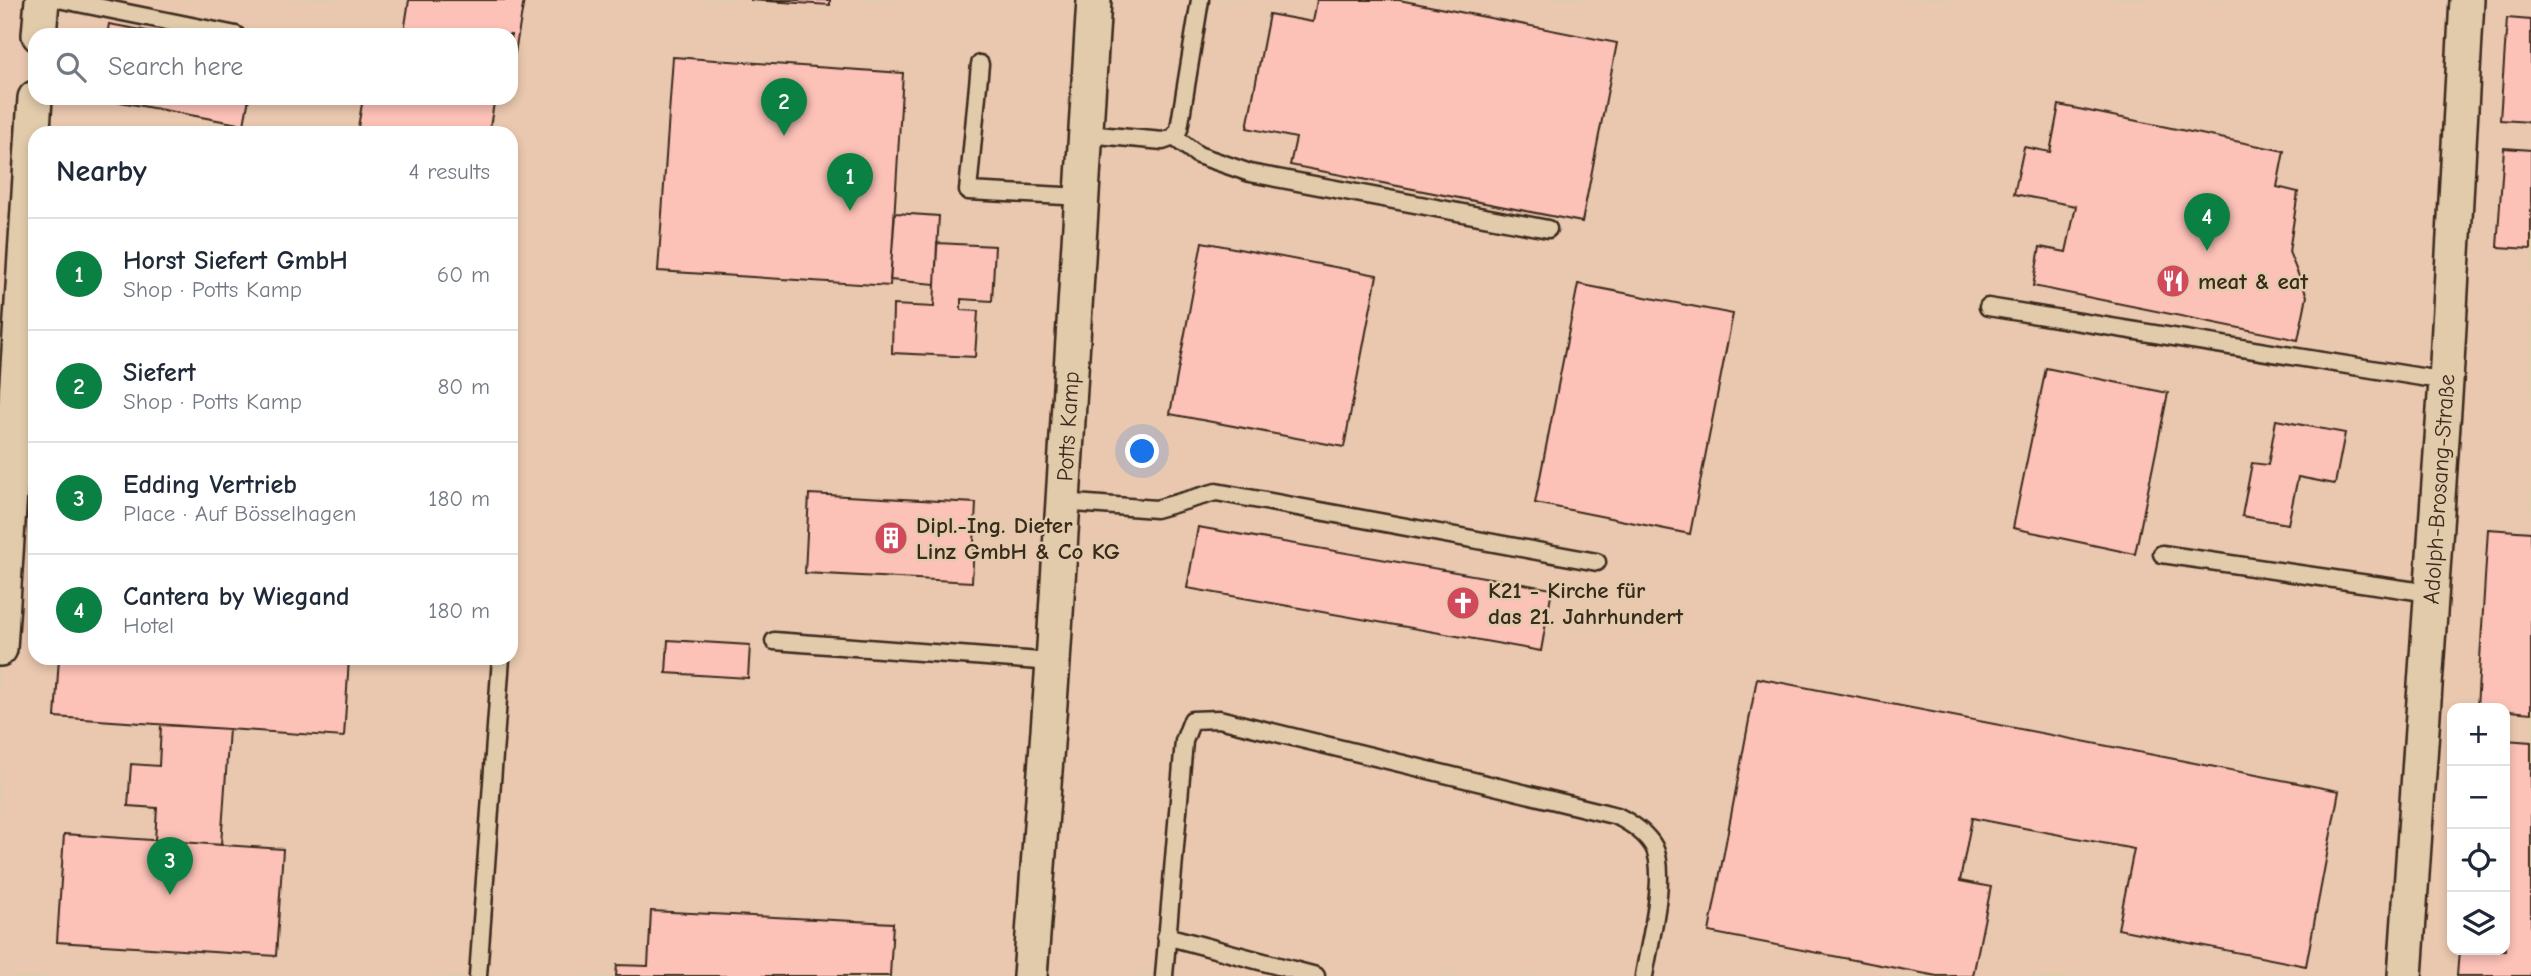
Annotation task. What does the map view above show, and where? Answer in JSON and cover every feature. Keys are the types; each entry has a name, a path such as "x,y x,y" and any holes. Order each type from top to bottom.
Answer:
{"street":[{"path":"40,28 42,0"},
{"name":"Potts Kamp","path":"1030,976 1054,662 1061,502 1094,0"},
{"name":"Adolph-Brosang-Straße","path":"2405,976 2446,381 2467,0"},
{"path":"33,126 34,105"},
{"path":"0,649 4,515 28,192"}],"lane":[{"path":"63,0 201,28"},
{"path":"1086,134 1163,141 1174,137 1179,129 1200,0"},
{"path":"980,64 968,191 1083,197"},
{"path":"1174,137 1198,155 1250,173 1548,229"},
{"path":"1988,307 2446,381"},
{"path":"1061,502 1156,509 1216,492 1597,562"},
{"path":"2162,554 2430,593"},
{"path":"774,641 1054,662"},
{"path":"478,976 500,665"},
{"path":"1164,976 1184,741 1192,720 1219,719 1617,816 1635,825 1654,848 1660,875 1644,976"},
{"path":"1166,936 1316,976"}],"shaded area":[{"path":"0,0 2531,0 2531,976 0,976"}],"building":[{"path":"409,0 524,0 518,35 518,28 405,28"},
{"path":"750,0 830,0 830,5"},
{"path":"1317,0 1399,0 1617,43 1582,222 1290,165 1296,138 1247,128 1269,14 1313,22"},
{"path":"2507,18 2531,20 2531,122 2500,120"},
{"path":"109,24 131,28 108,28"},
{"path":"673,57 903,73 890,286 658,271"},
{"path":"137,105 248,105 244,125"},
{"path":"362,105 494,105 490,126 358,126"},
{"path":"2059,105 2284,151 2277,187 2298,192 2289,252 2307,296 2298,340 2033,286 2040,247 2066,252 2076,206 2014,194 2024,147 2050,152"},
{"path":"2504,148 2531,150 2531,249 2497,247"},
{"path":"895,213 939,216 935,284 890,280"},
{"path":"1202,242 1377,275 1344,447 1170,414"},
{"path":"937,243 995,246 992,301 961,299 961,310 978,311 975,357 892,353 893,305 934,307"},
{"path":"1578,284 1733,314 1690,534 1535,503"},
{"path":"2046,368 2168,393 2135,554 2013,528"},
{"path":"2276,420 2345,433 2335,484 2298,477 2288,524 2242,516 2252,463 2268,465"},
{"name":"Dipl.-Ing. Dieter Linz GmbH & Co KG","path":"809,494 976,503 972,582 805,573"},
{"path":"1198,527 1552,589 1541,651 1187,588"},
{"path":"2488,529 2531,532 2531,713 2510,711 2510,703 2477,703"},
{"path":"668,640 750,645 748,678 666,673"},
{"path":"59,665 349,665 344,737 55,717"},
{"path":"1757,678 2339,791 2306,966 2118,929 2134,849 1972,818 1960,881 1991,887 1973,976 1937,976 1709,932"},
{"path":"161,725 229,729 221,845 155,840 157,808 128,806 131,764 159,766"},
{"path":"2510,740 2531,742 2531,976 2457,976 2459,955 2510,955"},
{"path":"64,834 283,849 276,956 57,942"},
{"path":"651,911 893,923 890,976 616,976 617,965 648,966"}],"place":[{"name":"Siefert","path":"784,136"},
{"name":"Horst Siefert GmbH","path":"850,211"},
{"name":"Cantera by Wiegand","path":"2207,251"},
{"name":"meat & eat","path":"2173,281"},
{"name":"Dipl.-Ing. Dieter Linz GmbH & Co KG","path":"891,538"},
{"name":"K21 - Kirche für das 21. Jahrhundert","path":"1463,603"},
{"name":"Edding Vertrieb","path":"170,895"}]}
